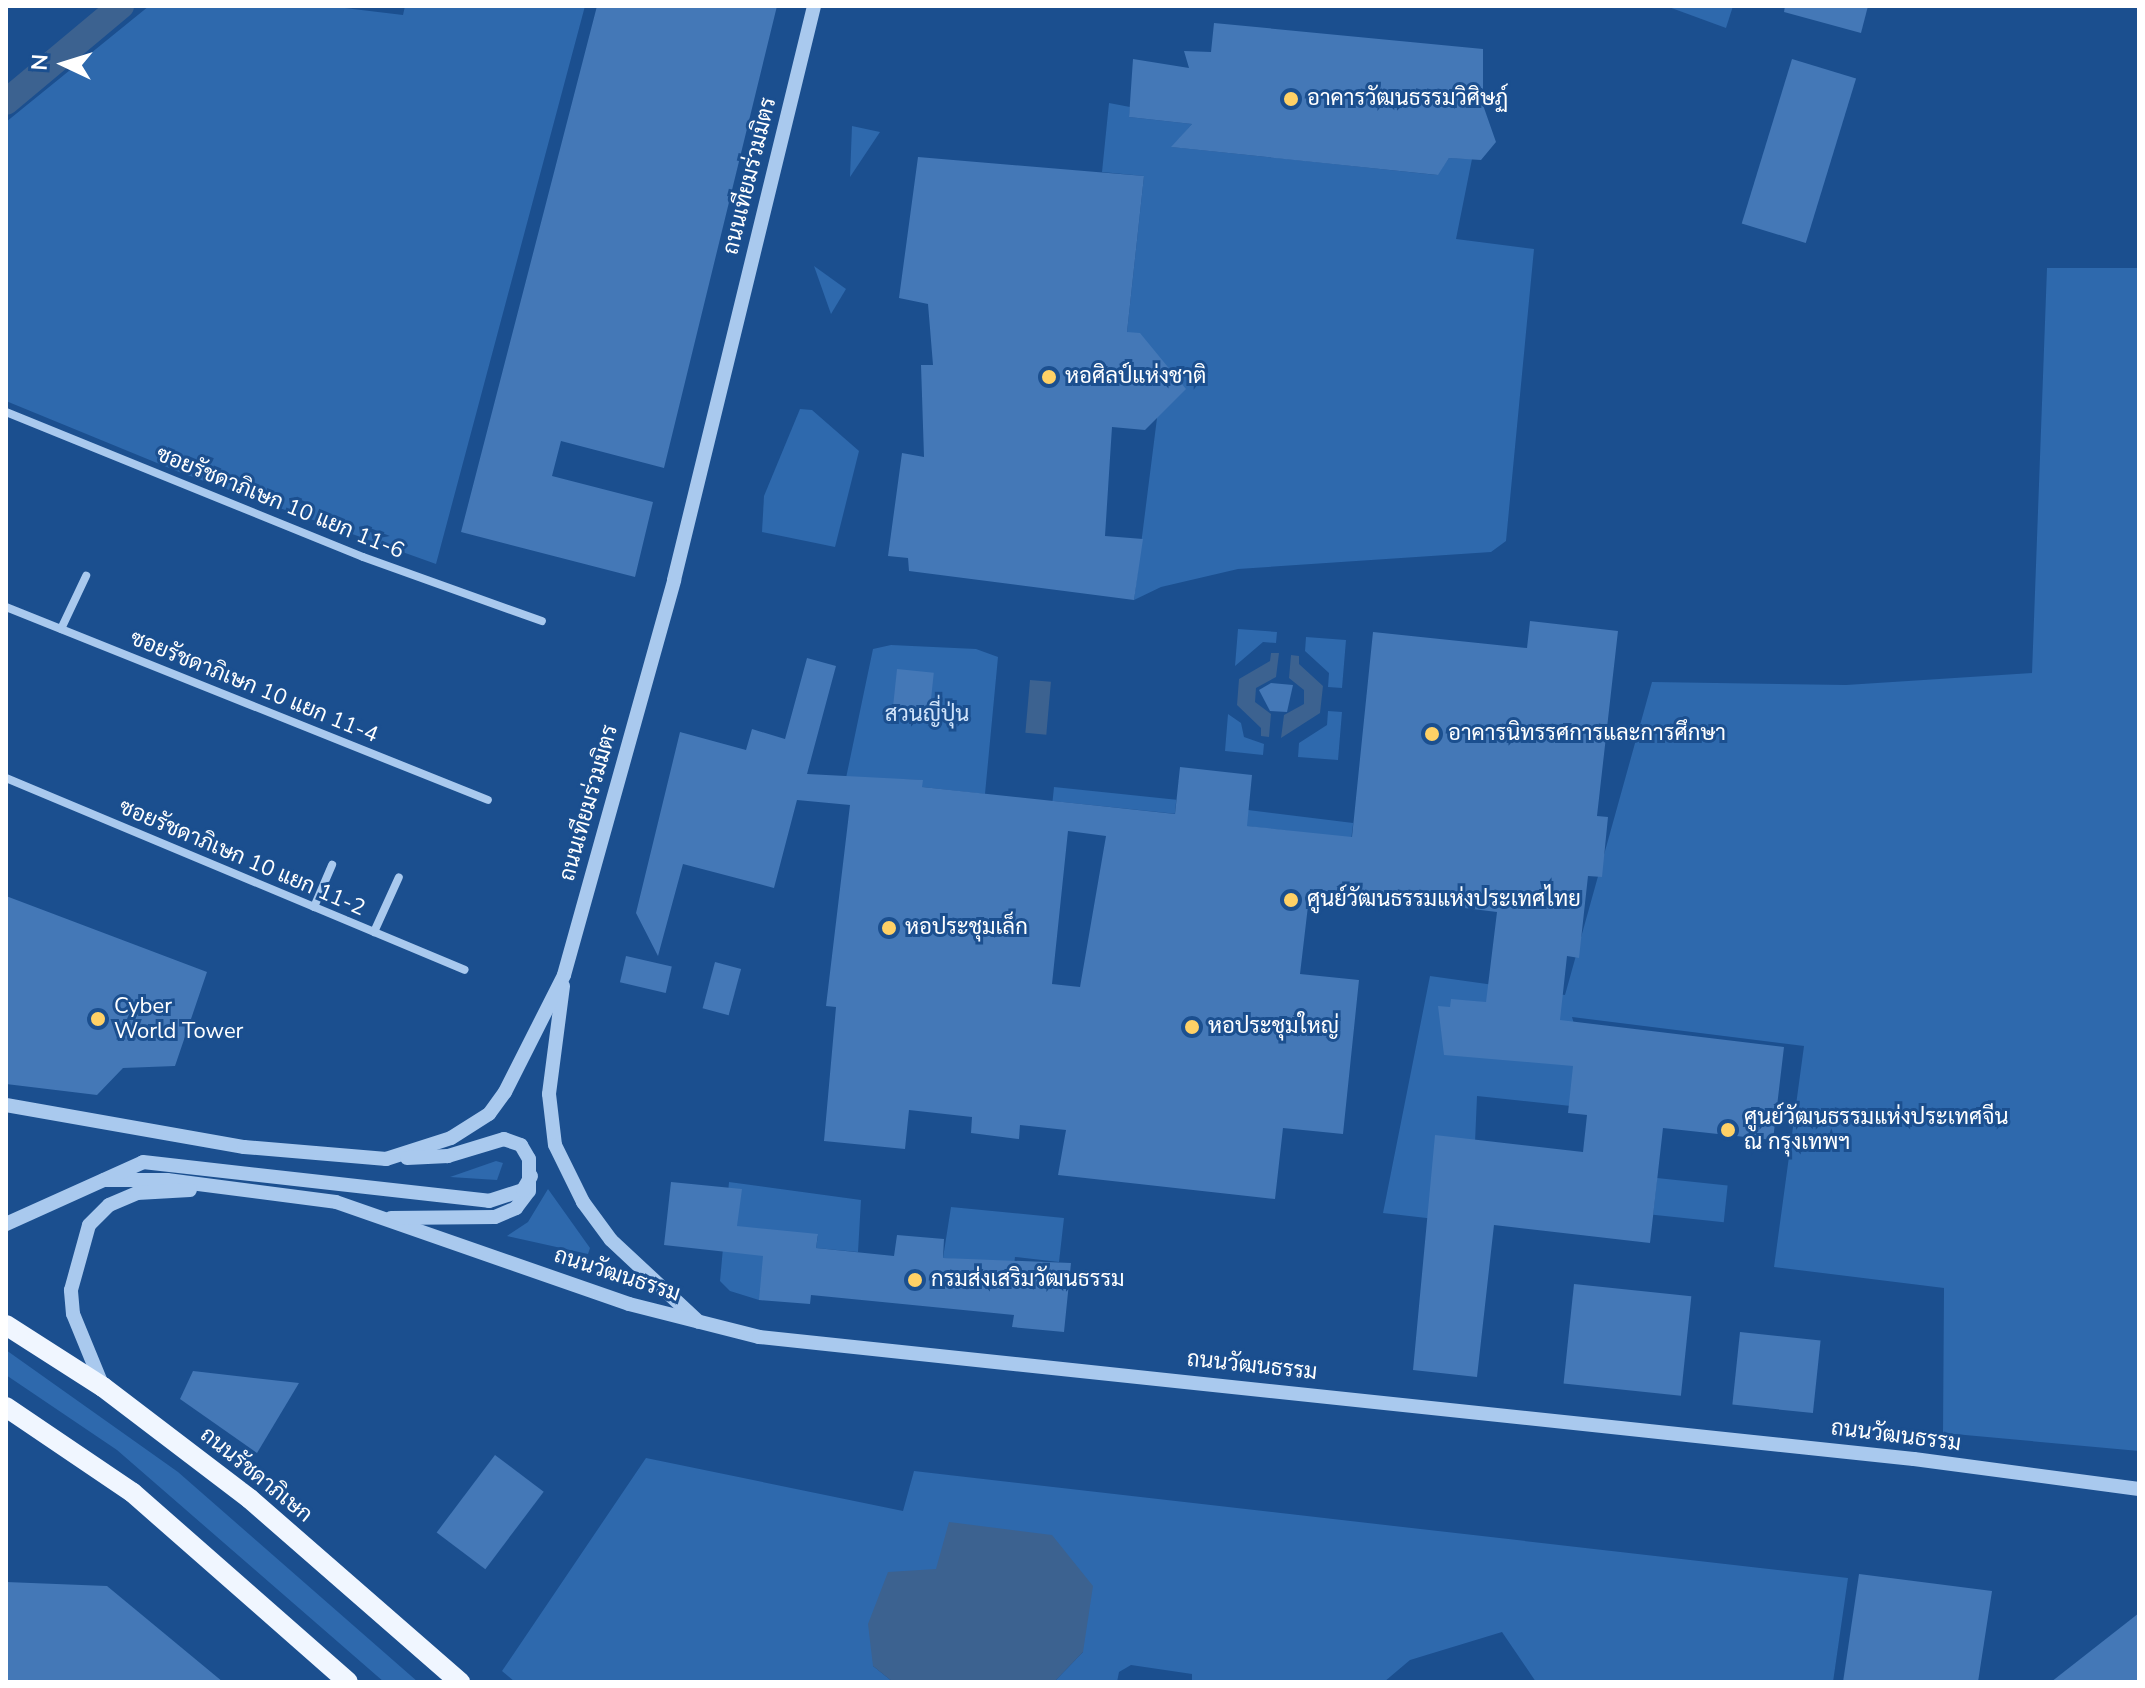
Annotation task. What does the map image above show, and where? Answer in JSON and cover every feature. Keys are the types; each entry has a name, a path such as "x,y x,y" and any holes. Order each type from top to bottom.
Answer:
{"main road":[{"name":"ถนนรัชดาภิเษก","path":"6,1325 103,1387 250,1499 460,1682"},
{"path":"6,1407 133,1493 348,1682"}],"street":[{"name":"ถนนเทียมร่วมมิตร","path":"6,1105 244,1147 386,1159 451,1138 489,1114 564,975 674,580 814,6"},
{"name":"ซอยรัชดาภิเษก 10 แยก 11-6","path":"6,412 363,557 542,621"},
{"path":"61,629 86,576"},
{"name":"ซอยรัชดาภิเษก 10 แยก 11-4","path":"6,607 488,800"},
{"name":"ซอยรัชดาภิเษก 10 แยก 11-2","path":"6,778 464,970"},
{"path":"314,907 332,865"},
{"path":"374,932 399,877"},
{"path":"564,975 549,1094 555,1145 583,1202 611,1240 702,1325"},
{"path":"104,1180 295,1193 375,1217 495,1217 516,1208 531,1176 521,1145 504,1139 448,1156 386,1159"},
{"path":"6,1224 143,1162 201,1166 489,1201 523,1190 531,1176"},
{"path":"103,1387 73,1314 71,1290 89,1225 109,1205 137,1193 230,1187"},
{"name":"ถนนวัฒนธรรม","path":"375,1217 702,1325 759,1337 1914,1459 2139,1489"}],"green space":[{"path":"149,6 328,6 403,15 405,6 585,6 436,564 179,472 6,401 6,122"},
{"path":"1666,6 1733,6 1726,28"},
{"path":"1109,103 1130,107 1129,117 1192,124 1172,147 1437,175 1449,158 1472,159 1456,239 1534,249 1506,541 1491,552 1238,569 1161,587 1134,600 1157,418 1127,332 1144,176 1102,172"},
{"path":"852,126 880,132 850,177"},
{"path":"814,266 846,289 831,314"},
{"path":"2047,268 2139,268 2139,1451 1943,1433 1944,1288 1774,1267 1804,1046 1572,1017 1599,1109 1477,1096 1475,1143 1444,1220 1383,1213 1430,976 1565,995 1652,682 1846,685 2032,673"},
{"path":"800,409 812,410 859,451 835,547 762,532 764,496"},
{"path":"1238,629 1277,632 1276,643 1263,642 1235,666"},
{"path":"1306,637 1346,640 1342,688 1328,687 1329,673 1305,651"},
{"name":"สวนญี่ปุ่น","path":"891,645 976,649 998,657 985,794 922,787 922,780 846,778 873,649"},
{"path":"1328,711 1342,712 1338,760 1298,757 1299,743 1327,725"},
{"path":"1228,714 1241,723 1244,737 1264,744 1263,755 1225,751"},
{"path":"1054,787 1176,800 1175,814 1053,801"},
{"path":"1248,810 1353,823 1351,839 1246,826"},
{"path":"496,1161 503,1163 497,1180 450,1177"},
{"path":"1657,1178 1728,1185 1724,1222 1653,1215"},
{"path":"729,1182 861,1200 858,1252 816,1248 818,1235 759,1300 730,1291 720,1281"},
{"path":"548,1189 590,1248 588,1254 507,1236 528,1222"},
{"path":"951,1207 1064,1218 1059,1262 1015,1257 1014,1265 943,1258"},
{"path":"6,1350 178,1472 418,1682 384,1682 117,1450 6,1375"},
{"path":"646,1458 903,1511 914,1471 1848,1578 1833,1682 1536,1682 1502,1632 1410,1660 1384,1682 1192,1682 1192,1674 1131,1665 1119,1672 1117,1682 1054,1682 1083,1652 936,1569 873,1666 893,1682 515,1682 502,1671"}],"shaded area":[{"path":"1271,653 1279,653 1276,677 1256,688 1255,702 1271,714 1269,737 1261,736 1261,728 1237,705 1239,679 1270,661"},
{"path":"1291,655 1299,656 1299,664 1323,686 1320,713 1281,738 1284,715 1304,704 1304,690 1289,678"},
{"path":"1030,680 1051,682 1046,735 1025,733"},
{"path":"949,1522 1052,1535 1093,1586 1083,1652 1054,1682 893,1682 873,1666 868,1624 888,1572 936,1569"}],"building":[{"path":"597,6 777,6 664,468 561,441 552,476 653,502 635,577 461,532"},
{"path":"1785,6 1868,6 1861,33 1784,12"},
{"name":"อาคารวัฒนธรรมวิศิษฏ์","path":"1214,23 1483,49 1483,105 1496,142 1481,160 1449,158 1438,175 1171,147 1192,124 1129,117 1133,59 1189,68 1184,51 1211,52"},
{"path":"1792,59 1856,79 1806,243 1742,223"},
{"name":"หอศิลป์แห่งชาติ","path":"918,157 1144,176 1127,332 1140,333 1186,389 1145,430 1112,427 1105,536 1143,539 1134,600 909,571 908,558 888,556 902,453 924,457 921,365 933,365 928,304 899,298"},
{"path":"1530,621 1618,631 1597,816 1608,817 1602,877 1588,876 1579,958 1567,956 1560,1020 1784,1047 1773,1140 1663,1128 1650,1243 1494,1225 1477,1377 1413,1370 1435,1135 1583,1152 1587,1115 1568,1113 1573,1066 1444,1055 1438,1006 1450,1007 1451,999 1486,1002 1497,912 1310,889 1300,974 1359,980 1343,1134 1283,1128 1275,1199 1058,1175 1066,1130 1020,1125 1019,1139 971,1133 972,1117 909,1110 905,1149 824,1141 836,1007 826,1006 850,805 797,800 774,888 683,864 658,956 636,913 680,732 746,750 752,729 785,739 807,658 836,666 807,774 923,780 922,787 1175,814 1180,767 1252,775 1247,826 1352,837 1373,632 1527,648","holes":["1068,831 1106,836 1080,987 1052,984"]},
{"path":"897,669 934,673 930,713 893,709"},
{"path":"1271,683 1293,685 1287,712 1270,711 1259,690"},
{"name":"Cyber World Tower","path":"6,896 207,972 175,1066 123,1068 97,1095 6,1084"},
{"path":"626,956 672,967 666,993 620,982"},
{"path":"715,962 741,969 729,1015 703,1008"},
{"name":"กรมส่งเสริมวัฒนธรรม","path":"671,1182 742,1189 737,1226 818,1234 816,1248 894,1256 897,1235 944,1239 943,1258 1071,1263 1064,1332 1012,1327 1014,1315 811,1295 810,1304 759,1300 763,1256 664,1245"},
{"path":"1574,1284 1691,1296 1681,1396 1564,1383"},
{"path":"1740,1332 1821,1340 1813,1413 1732,1405"},
{"path":"193,1371 299,1383 257,1453 180,1399"},
{"path":"495,1455 544,1492 485,1569 437,1532"},
{"path":"1859,1574 1992,1591 1978,1682 1843,1682"},
{"path":"6,1582 107,1586 223,1682 6,1682"},
{"path":"2139,1613 2139,1682 2051,1682"}],"waterway":[{"path":"6,102 121,6"}],"place":[{"name":"อาคารวัฒนธรรมวิศิษฏ์","path":"1291,99"},
{"name":"หอศิลป์แห่งชาติ","path":"1049,377"},
{"name":"อาคารนิทรรศการและการศึกษา","path":"1432,734"},
{"name":"ศูนย์วัฒนธรรมแห่งประเทศไทย","path":"1291,900"},
{"name":"หอประชุมเล็ก","path":"889,928"},
{"name":"Cyber World Tower","path":"98,1019"},
{"name":"หอประชุมใหญ่","path":"1192,1027"},
{"name":"ศูนย์วัฒนธรรมแห่งประเทศจีน ณ กรุงเทพฯ","path":"1728,1130"},
{"name":"กรมส่งเสริมวัฒนธรรม","path":"915,1280"}]}
